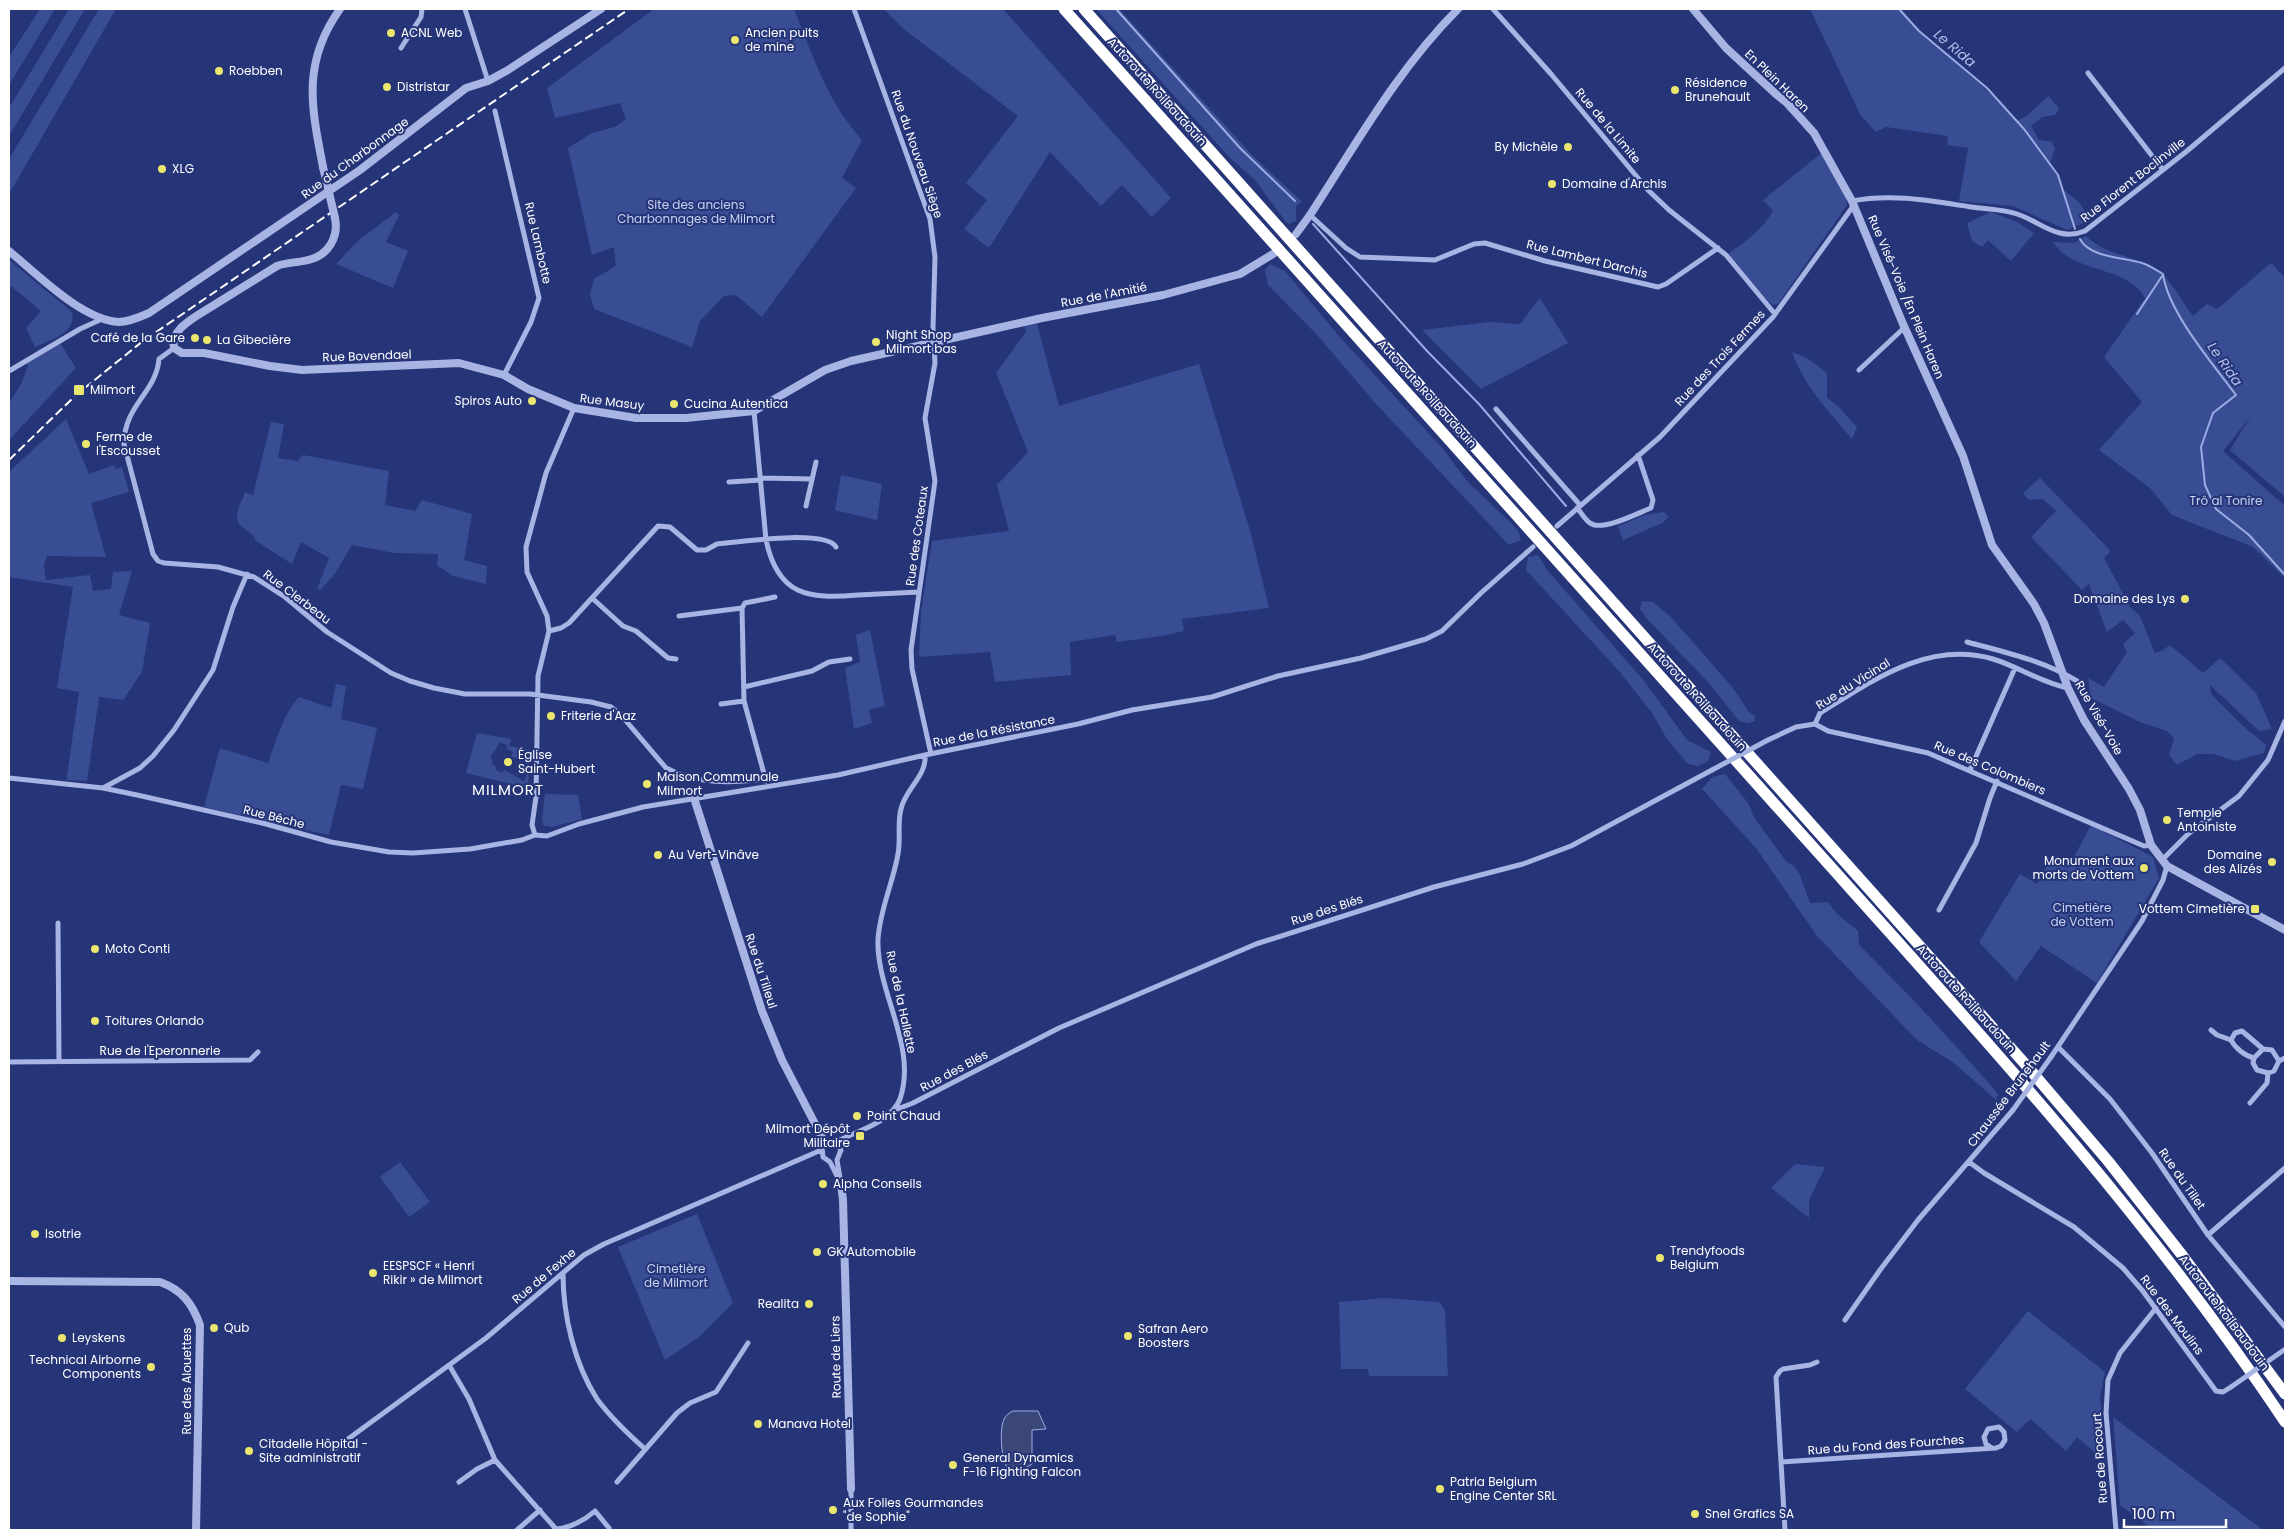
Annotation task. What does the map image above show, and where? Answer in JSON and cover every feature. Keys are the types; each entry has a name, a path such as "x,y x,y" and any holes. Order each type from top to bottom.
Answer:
{"highway":[{"name":"Autoroute Roi Baudouin","path":"1064,9 2016,1075 2170,1264 2257,1380 2285,1422"},
{"name":"Autoroute Roi Baudouin","path":"1084,9 2020,1058 2108,1161 2182,1255 2285,1394"}],"street":[{"path":"174,348 177,333 192,319 277,266 288,262 308,260 323,253 330,246 335,235 336,218 323,167 312,83 316,52 324,34 340,9"},
{"path":"401,48 421,17 422,9"},
{"path":"465,9 488,81"},
{"name":"Rue du Charbonnage","path":"102,319 120,322 149,313 368,165 466,88 488,81 534,54 600,9"},
{"name":"Rue du Nouveau Siège","path":"854,9 930,219 936,257 934,340"},
{"path":"1296,234 1404,72 1436,31 1458,9"},
{"name":"Rue de la Limite","path":"1493,9 1551,74 1648,190 1718,248 1775,314"},
{"name":"En Plein Haren","path":"1693,9 1726,48 1776,96 1787,103 1814,133 1853,203"},
{"name":"Rue Florent Boclinville","path":"1853,203 1880,197 1904,198 2016,214 2051,231 2067,236 2085,231 2163,170 2285,68"},
{"path":"2088,73 2163,170"},
{"name":"Rue Lambotte","path":"495,111 539,298 531,322 504,375"},
{"name":"Rue des Trois Fermes","path":"1557,526 1660,437 1775,314 1853,203"},
{"name":"Rue Visé-Voie /En Plein Haren","path":"1853,203 1905,327 1940,402"},
{"name":"Rue Lambert Darchis","path":"1310,215 1351,253 1360,257 1435,260 1474,244 1485,243 1545,261 1658,287 1666,284 1718,248"},
{"path":"9,251 81,309 102,319"},
{"name":"Rue de l'Amitié","path":"934,340 1163,295 1240,274 1272,254"},
{"path":"9,371 80,329 102,319"},
{"path":"1860,370 1905,327"},
{"name":"Rue Masuy","path":"535,835 532,825 536,797 538,676 549,631 547,616 527,572 526,547 546,473 574,408 636,418 686,418 754,411 825,370 851,361 934,340"},
{"name":"Rue des Coteaux","path":"928,754 927,735 916,691 912,657 913,624 935,481 925,418 934,376 934,340"},
{"name":"Rue Bovendael","path":"174,348 182,353 204,353 291,369 459,363 504,375 528,389 574,408"},
{"name":"Rue Clerbeau","path":"174,348 159,359 158,371 128,418 124,429 124,444 153,554 158,561 218,567 247,574 266,584 327,632 390,673 410,681 465,694 538,695 591,702 611,707 621,715 666,768 683,776 730,783 766,779"},
{"name":"Rue Visé-Voie","path":"1940,402 1972,479 1992,545 2034,604 2044,623 2068,688 2084,720 2140,810 2151,845 2165,863 2285,930"},
{"path":"1496,408 1590,523 1597,526 1613,523 1651,508 1653,500 1638,455"},
{"path":"754,411 766,540 776,569 785,582 803,594 825,598 919,592"},
{"path":"806,506 816,462"},
{"path":"729,482 778,477 787,480 812,479"},
{"path":"549,631 565,626 658,526 670,527 694,549 706,550 717,544 810,537 830,541 836,547"},
{"name":"Rue de la Résistance","path":"535,835 547,836 579,824 643,807 830,776 1078,724 1132,710 1233,692 1278,676 1361,658 1426,639 1450,625 1482,592 1533,547"},
{"path":"103,788 140,768 153,756 174,730 213,670 230,615 247,574"},
{"path":"680,616 742,608 745,604 775,597"},
{"path":"592,598 623,626 636,631 668,658 676,659"},
{"path":"742,608 744,701 768,786"},
{"path":"1967,642 2020,656 2061,672 2077,681"},
{"name":"Rue du Vicinal","path":"1768,740 1796,727 1815,724 1820,713 1885,673 1915,661 1948,654 1977,655 1995,660 2068,688"},
{"path":"744,687 812,671 829,662 850,659"},
{"path":"1970,770 2016,668"},
{"path":"721,704 744,701"},
{"name":"Chaussée Brunehault","path":"1845,1320 1918,1220 2013,1110 2051,1057 2142,921 2163,880 2165,863 2188,834 2239,796 2268,760 2285,720"},
{"name":"Rue des Colombiers","path":"1815,724 1828,731 1928,752 2144,846 2151,845"},
{"name":"Rue des Blés","path":"895,1110 914,1103 1059,1028 1256,944 1434,887 1524,864 1571,846 1768,740"},
{"name":"Rue de la Hallette","path":"895,1110 900,1098 904,1072 903,1054 882,968 878,940 881,918 898,854 900,809 907,792 921,773 928,754"},
{"name":"Rue Bêche","path":"9,778 103,788 266,824 331,842 399,853 470,849 522,840 535,835"},
{"path":"1939,910 1976,843 1997,782"},
{"name":"Rue du Tilleul","path":"694,798 762,1011 782,1060 825,1143"},
{"path":"58,923 59,1061"},
{"path":"2211,1030 2217,1035 2231,1040 2234,1045 2249,1057 2254,1058"},
{"path":"2231,1040 2235,1033 2242,1031 2263,1049 2272,1050 2279,1061"},
{"name":"Rue du Tillet","path":"2058,1047 2110,1099 2152,1153 2208,1235 2285,1327"},
{"path":"2263,1049 2254,1058 2254,1063 2257,1070 2268,1074"},
{"name":"Rue de l'Eperonnerie","path":"9,1062 250,1060 258,1052"},
{"path":"2250,1103 2267,1082 2268,1074 2274,1070 2279,1061 2285,1058"},
{"path":"821,1152 825,1143 839,1142 884,1119 895,1110"},
{"name":"Route de Liers","path":"839,1142 841,1150 837,1160 843,1200 851,1530"},
{"name":"Rue de Fexhe","path":"333,1450 486,1338 584,1255 604,1244 820,1150 821,1152"},
{"name":"Route de Liers","path":"821,1152 826,1160 830,1162 841,1184"},
{"path":"830,1162 837,1160"},
{"name":"Rue des Moulins","path":"1970,1162 1984,1173 2074,1227 2123,1268 2156,1308 2216,1392 2223,1392 2231,1387 2284,1349"},
{"path":"2208,1235 2285,1168"},
{"path":"563,1273 563,1299 580,1364 597,1398 618,1424 645,1449"},
{"name":"Rue des Alouettes","path":"9,1281 160,1282 174,1287 187,1298 194,1309 200,1325 196,1530"},
{"name":"Rue de Rocourt","path":"2116,1530 2106,1413 2108,1380 2120,1354 2156,1308"},
{"path":"617,1482 677,1413 690,1403 716,1392 748,1342"},
{"path":"1785,1530 1775,1383 1780,1370 1817,1362"},
{"path":"449,1366 469,1399 495,1460 556,1529 564,1528 586,1519 595,1510 609,1528"},
{"path":"1999,1427 2004,1432 2006,1440 2000,1448 1992,1448 1986,1444 1984,1436 1988,1429 1999,1427"},
{"name":"Rue du Fond des Fourches","path":"1781,1462 1992,1448"},
{"path":"459,1482 477,1469 495,1460"},
{"path":"517,1530 540,1510"}],"green space":[{"path":"40,9 55,9 9,85 9,57"},
{"path":"69,9 85,9 9,136 9,108"},
{"path":"99,9 116,9 9,194 9,159"},
{"name":"Site des anciens Charbonnages de Milmort","path":"654,9 794,9 830,94 839,110 862,140 842,178 856,188 762,317 736,295 724,296 700,321 692,347 594,309 590,294 594,279 616,266 614,247 592,255 568,148 592,133 615,127 626,119 620,103 555,118 547,88"},
{"path":"884,9 1003,9 1171,198 1152,217 1122,185 1101,206 1050,152 989,248 964,229 987,200 966,183 1018,116 905,30"},
{"path":"1096,9 1119,9 1253,156 1302,202 1296,206 1296,221 1289,224 1286,222 1255,180 1230,158"},
{"path":"1810,9 1899,9 2017,121 2027,116 2048,96 2059,108 2055,115 2042,117 2031,126 2039,140 2052,142 2055,149 2050,163 2058,175 2062,189 2079,202 2090,220 2067,230 2013,206 1959,201 1968,148 1947,145 1948,136 1886,127 1876,132 1861,116"},
{"path":"1823,152 1846,198 1847,205 1778,304 1774,305 1769,302 1728,254 1753,235 1769,218 1773,211 1763,200"},
{"path":"396,212 399,215 386,242 408,251 393,288 336,264 359,240"},
{"path":"1991,212 2017,222 2034,233 2011,261 1988,240 1982,247 1972,241 1967,223"},
{"name":"Trô al Tonîre","path":"2086,236 2094,243 2114,253 2145,263 2154,268 2166,278 2193,316 2207,304 2217,309 2271,263 2285,278 2285,497 2230,450 2251,416 2223,451 2285,506 2285,578 2253,547 2172,515 2151,489 2099,450 2142,402 2104,357 2145,298 2136,287 2126,280 2074,260 2062,252 2053,242 2074,243"},
{"path":"9,260 72,312 70,325 61,335 35,347 26,328 41,311 11,286 9,288"},
{"path":"1270,264 1285,271 1338,335 1444,450 1467,481 1518,530 1521,540 1509,545 1376,404 1319,337 1268,285 1265,270"},
{"path":"1540,298 1568,343 1481,389 1422,330 1490,322 1520,324"},
{"path":"1037,324 1059,406 1199,364 1251,534 1269,608 1182,619 1184,631 1162,636 1117,642 1115,635 1070,642 1071,675 995,682 990,652 919,657 921,612 932,541 1009,531 997,485 1028,452 996,373 1026,332 1024,326"},
{"path":"60,343 76,368 9,440 9,403 21,384 28,366 26,363"},
{"path":"1792,352 1807,358 1827,373 1827,398 1838,406 1857,427 1852,439 1811,388"},
{"path":"66,419 89,474 114,465 116,469 122,467 129,492 91,503 106,557 47,556 44,565 46,580 90,575 93,591 111,589 113,572 132,571 119,615 150,623 142,672 123,700 99,697 87,781 67,780 79,692 57,688 73,587 9,577 9,472"},
{"path":"271,422 284,424 278,458 297,461 303,455 389,471 385,505 415,511 422,500 472,514 464,560 487,566 486,584 453,576 437,565 438,554 394,553 352,545 334,575 321,589 317,589 329,558 301,542 292,564 256,541 252,534 242,527 237,520 238,510 245,492 253,495"},
{"path":"841,475 882,484 877,520 835,510"},
{"path":"2040,478 2107,547 2110,552 2104,558 2130,607 2140,616 2155,653 2170,645 2203,673 2220,658 2256,693 2272,729 2259,731 2210,685 2211,694 2244,727 2266,745 2264,753 2235,761 2213,754 2197,754 2177,765 2169,755 2174,738 2167,731 2140,722 2091,698 2088,678 2104,687 2127,652 2123,644 2135,633 2123,620 2107,632 2089,584 2082,590 2031,537 2056,511 2043,499 2029,500 2023,493"},
{"path":"1664,512 1669,517 1662,523 1623,540 1618,526 1645,515"},
{"path":"1538,555 1548,571 1645,682 1687,740 1711,752 1708,761 1698,766 1688,764 1667,739 1652,713 1619,671 1526,570 1528,557"},
{"path":"1642,601 1653,602 1670,616 1733,688 1749,712 1755,716 1755,721 1747,723 1739,721 1708,682 1648,620 1640,609"},
{"path":"870,630 885,706 869,710 872,723 854,729 845,668 860,662 856,635"},
{"path":"336,684 346,686 341,719 377,728 363,789 341,785 329,835 204,807 220,748 268,763 284,720 299,697 331,708"},
{"path":"477,733 511,739 509,746 530,750 528,788 466,773","holes":["500,742 508,746 506,749 513,752 511,756 527,763 525,768 528,770 524,781 504,770 502,773 495,769 496,766 492,764 493,760 490,758"]},
{"path":"1725,774 1748,803 1755,819 1786,861 1794,866 1800,875 1810,903 1828,902 1836,913 1858,931 1859,945 1948,1037 1998,1094 1996,1100 1954,1063 1917,1040 1817,936 1756,848 1702,789 1712,777"},
{"path":"545,794 578,795 582,819 552,827 544,826 542,820"},
{"name":"Cimetière de Vottem","path":"2091,825 2153,857 2159,878 2097,983 2041,946 2016,981 1979,942 2020,874 2037,884 2051,859 2068,868"},
{"path":"400,1162 430,1202 409,1217 380,1177"},
{"path":"1795,1164 1825,1167 1809,1200 1809,1218 1771,1188"},
{"name":"Cimetière de Milmort","path":"697,1214 733,1303 699,1337 665,1360 618,1247"},
{"path":"1384,1298 1439,1302 1445,1310 1448,1376 1369,1376 1368,1369 1341,1369 1339,1302"},
{"path":"2028,1311 2105,1372 2100,1397 2105,1461 2077,1437 2066,1451 2031,1419 2017,1432 1965,1389"},
{"path":"2113,1417 2263,1530 2154,1530 2120,1505"}],"shaded area":[{"path":"1013,1411 1038,1411 1046,1429 1032,1430 1032,1464 1019,1472 1009,1470 1006,1466 1002,1446 1002,1424 1008,1414"}],"waterway":[{"path":"1116,9 1240,148 1295,201"},
{"name":"Le Rida","path":"1899,9 1919,31 1987,88 2024,129 2058,175 2075,229"},
{"path":"1313,224 1427,351 1479,404 1566,506"},
{"name":"Le Rida","path":"2080,239 2091,250 2108,256 2142,263 2163,274 2173,305 2182,321 2236,395 2213,413 2201,447 2205,485 2216,509 2249,535 2285,575"},
{"path":"2137,314 2162,276"}],"railway":[{"path":"9,460 76,395 143,341 629,9"}],"place":[{"name":"ACNL Web","path":"391,33"},
{"name":"Ancien puits de mine","path":"735,40"},
{"name":"Roebben","path":"219,71"},
{"name":"Distristar","path":"387,87"},
{"name":"Résidence Brunehault","path":"1675,90"},
{"name":"By Michèle","path":"1568,147"},
{"name":"XLG","path":"162,169"},
{"name":"Domaine d'Archis","path":"1552,184"},
{"name":"Café de la Gare","path":"195,338"},
{"name":"La Gibecière","path":"207,340"},
{"name":"Night Shop Milmort bas","path":"876,342"},
{"name":"Milmort","path":"79,390"},
{"name":"Spiros Auto","path":"532,401"},
{"name":"Cucina Autentica","path":"674,404"},
{"name":"Ferme de l'Escousset","path":"86,444"},
{"name":"Domaine des Lys","path":"2185,599"},
{"name":"Friterie d'Aaz","path":"551,716"},
{"name":"Église Saint-Hubert","path":"508,762"},
{"name":"Maison Communale Milmort","path":"647,784"},
{"name":"Temple Antoiniste","path":"2167,820"},
{"name":"Au Vert-Vinâve","path":"658,855"},
{"name":"Domaine des Alizés","path":"2272,862"},
{"name":"Monument aux morts de Vottem","path":"2144,868"},
{"name":"Vottem Cimetière","path":"2255,909"},
{"name":"Moto Conti","path":"95,949"},
{"name":"Toitures Orlando","path":"95,1021"},
{"name":"Point Chaud","path":"857,1116"},
{"name":"Milmort Dépôt Militaire","path":"860,1136"},
{"name":"Alpha Conseils","path":"823,1184"},
{"name":"Isotrie","path":"35,1234"},
{"name":"GK Automobile","path":"817,1252"},
{"name":"Trendyfoods Belgium","path":"1660,1258"},
{"name":"EESPSCF « Henri Rikir » de Milmort","path":"373,1273"},
{"name":"Realita","path":"809,1304"},
{"name":"Qub","path":"214,1328"},
{"name":"Safran Aero Boosters","path":"1128,1336"},
{"name":"Leyskens","path":"62,1338"},
{"name":"Technical Airborne Components","path":"151,1367"},
{"name":"Manava Hotel","path":"758,1424"},
{"name":"Citadelle Hôpital - Site administratif","path":"249,1451"},
{"name":"General Dynamics F-16 Fighting Falcon","path":"953,1465"},
{"name":"Patria Belgium Engine Center SRL","path":"1440,1489"},
{"name":"Aux Folies Gourmandes \"de Sophie\"","path":"833,1510"},
{"name":"Snel Grafics SA","path":"1695,1514"}],"district":[{"name":"MILMORT","path":"508,790"}]}
